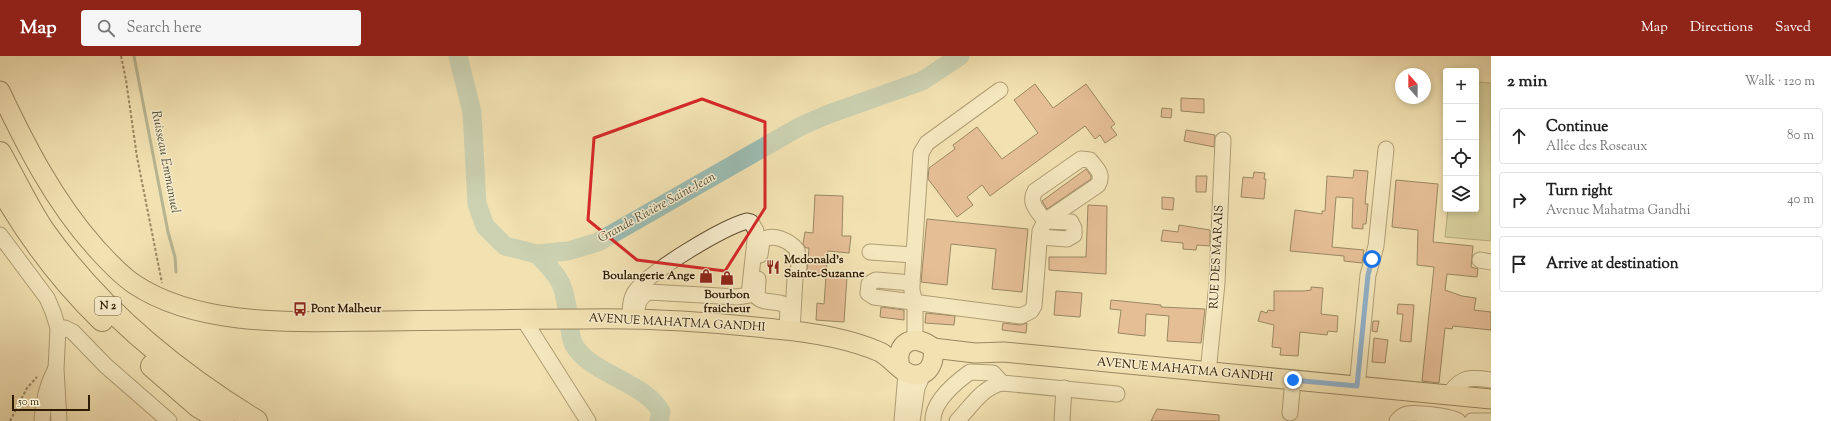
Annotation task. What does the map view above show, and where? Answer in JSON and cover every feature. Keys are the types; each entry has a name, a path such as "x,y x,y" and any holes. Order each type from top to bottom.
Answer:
{"highway":[{"name":"N 2","path":"0,153 42,228 101,300 141,339 181,371 256,421"},
{"name":"N 2","path":"0,186 20,222 78,297 156,370 198,406 223,421"}],"main road":[{"name":"AVENUE MAHATMA GANDHI","path":"0,91 25,144 47,182 82,232 110,264 134,284 164,300 204,311 234,317 307,321 524,320 589,318 725,324 790,331 857,344 880,352 915,370 975,353"},
{"path":"922,342 933,348 934,359 915,370 898,358 899,350 909,343 922,342"},
{"name":"AVENUE MAHATMA GANDHI","path":"857,344 909,343"},
{"name":"AVENUE MAHATMA GANDHI","path":"933,348 975,353 1004,352 1208,373 1491,399"}],"street":[{"path":"909,343 915,302 912,291 913,256 921,153 927,143 1000,90"},
{"name":"RUE DES MARAIS","path":"1208,373 1217,283 1223,140"},
{"path":"1357,386 1368,275 1376,246 1386,149"},
{"path":"912,283 876,280 869,284 868,293 874,297 1021,316 1026,315 1034,306 1040,231 1045,221 1098,185 1101,179 1101,174 1090,160 1081,160 1035,191 1032,198 1032,203 1045,221"},
{"path":"747,221 754,227 756,231 749,295 737,297 649,292 642,296 639,300 633,319 634,293 660,268 732,225 747,221"},
{"path":"1040,237 1067,239 1074,235 1074,228 1071,222 1045,221"},
{"path":"0,235 47,298 58,328 56,369 59,421"},
{"path":"767,238 788,241 797,250 799,267 796,278 790,331 789,310 786,305 763,301 757,297 760,246 762,241 767,238"},
{"path":"870,252 913,256"},
{"path":"524,320 588,421"},
{"path":"58,328 65,328 73,332 106,366 169,421"},
{"path":"42,421 43,398 48,383 56,369"},
{"path":"902,421 915,370"},
{"path":"912,421 917,388 915,370"},
{"path":"933,421 934,411 943,398 970,372 993,373 1002,383"},
{"path":"1449,394 1457,383 1465,378 1491,380"},
{"path":"1290,413 1293,380"},
{"path":"957,421 985,390 993,385 1002,383 1118,394"},
{"path":"1062,421 1064,388"},
{"path":"1396,421 1401,416 1408,413 1451,417 1458,421"},
{"path":"1472,421 1491,421"}],"path":[{"path":"121,56 137,157 164,300"},
{"path":"10,421 27,388 40,374"}],"highlighted area":[{"path":"702,99 765,122 765,208 725,271 637,260 588,220 594,138"}],"green space":[{"path":"1479,82 1491,83 1491,241 1445,237 1448,212 1479,212"}],"building":[{"path":"1035,84 1053,108 1086,84 1115,124 1111,127 1117,135 1105,143 1100,135 1095,139 1085,126 990,196 982,185 967,197 973,205 957,217 928,179 929,168 955,149 953,145 977,127 1002,159 1038,133 1014,100"},
{"path":"1181,98 1204,99 1204,113 1181,111"},
{"path":"1162,108 1172,109 1171,118 1161,117"},
{"path":"1186,130 1215,135 1214,147 1184,141"},
{"path":"1086,169 1091,176 1091,179 1047,209 1042,201"},
{"path":"1354,170 1368,171 1365,204 1368,204 1366,224 1363,224 1363,229 1352,228 1353,198 1336,197 1332,247 1364,250 1362,263 1344,261 1344,256 1290,251 1295,210 1322,214 1322,211 1325,211 1327,176 1353,178"},
{"path":"1254,172 1265,173 1264,179 1266,179 1264,199 1241,197 1243,177 1253,178"},
{"path":"1196,176 1207,176 1206,192 1196,192"},
{"path":"1396,180 1438,184 1433,242 1473,246 1471,267 1478,269 1477,277 1447,274 1445,290 1462,296 1476,298 1474,310 1491,312 1491,330 1453,326 1452,329 1445,328 1439,383 1422,381 1434,267 1417,265 1418,230 1392,227"},
{"path":"815,195 843,196 842,236 851,236 849,253 828,251 826,274 807,272 809,248 806,248 803,244 805,232 813,233"},
{"path":"1162,197 1174,198 1173,210 1162,209"},
{"path":"1088,205 1107,206 1106,274 1049,270 1049,257 1086,257"},
{"path":"927,219 1028,229 1022,292 992,289 996,249 951,244 947,285 921,282"},
{"path":"1179,225 1210,230 1210,246 1197,245 1196,250 1183,249 1183,243 1161,241 1163,230 1178,232"},
{"path":"826,276 847,277 844,322 816,320 817,303 824,304"},
{"path":"1311,287 1323,288 1321,314 1338,316 1337,332 1328,331 1327,335 1300,332 1298,356 1280,355 1281,348 1272,347 1274,325 1258,321 1261,311 1267,313 1268,310 1274,311 1274,291 1304,291 1311,290"},
{"path":"1056,291 1082,293 1080,317 1054,315"},
{"path":"1111,300 1161,305 1161,307 1205,309 1201,343 1167,341 1169,316 1146,314 1145,336 1118,333 1121,310 1110,309"},
{"path":"1398,304 1414,305 1411,342 1400,341 1403,314 1397,314"},
{"path":"881,307 904,310 904,320 880,317"},
{"path":"926,313 955,316 954,325 925,323"},
{"path":"1373,321 1379,321 1377,332 1372,331"},
{"path":"1003,323 1020,325 1027,323 1026,333 1002,330"},
{"path":"1374,338 1388,340 1385,363 1372,362"},
{"path":"1157,409 1219,415 1219,421 1151,421"}],"waterway":[{"name":"Ruisseau Emmanuel","path":"134,56 168,232 175,257 176,272"},
{"name":"Grande Rivière Saint-Jean","path":"458,56 472,112 477,204 485,226 505,246 537,254 568,251 598,242 801,126 829,114 922,81 960,56"},
{"path":"537,254 552,270 564,291 571,336 574,345 592,364 644,393 654,402 661,412 659,421"}],"place":[{"name":"Mcdonald's Sainte-Suzanne","path":"773,267"},
{"name":"Boulangerie Ange","path":"706,276"},
{"name":"Bourbon fraicheur","path":"727,278"},
{"name":"Pont Malheur","path":"300,309"}],"route":[{"path":"1293,380 1357,386 1368,275 1372,259"}]}
